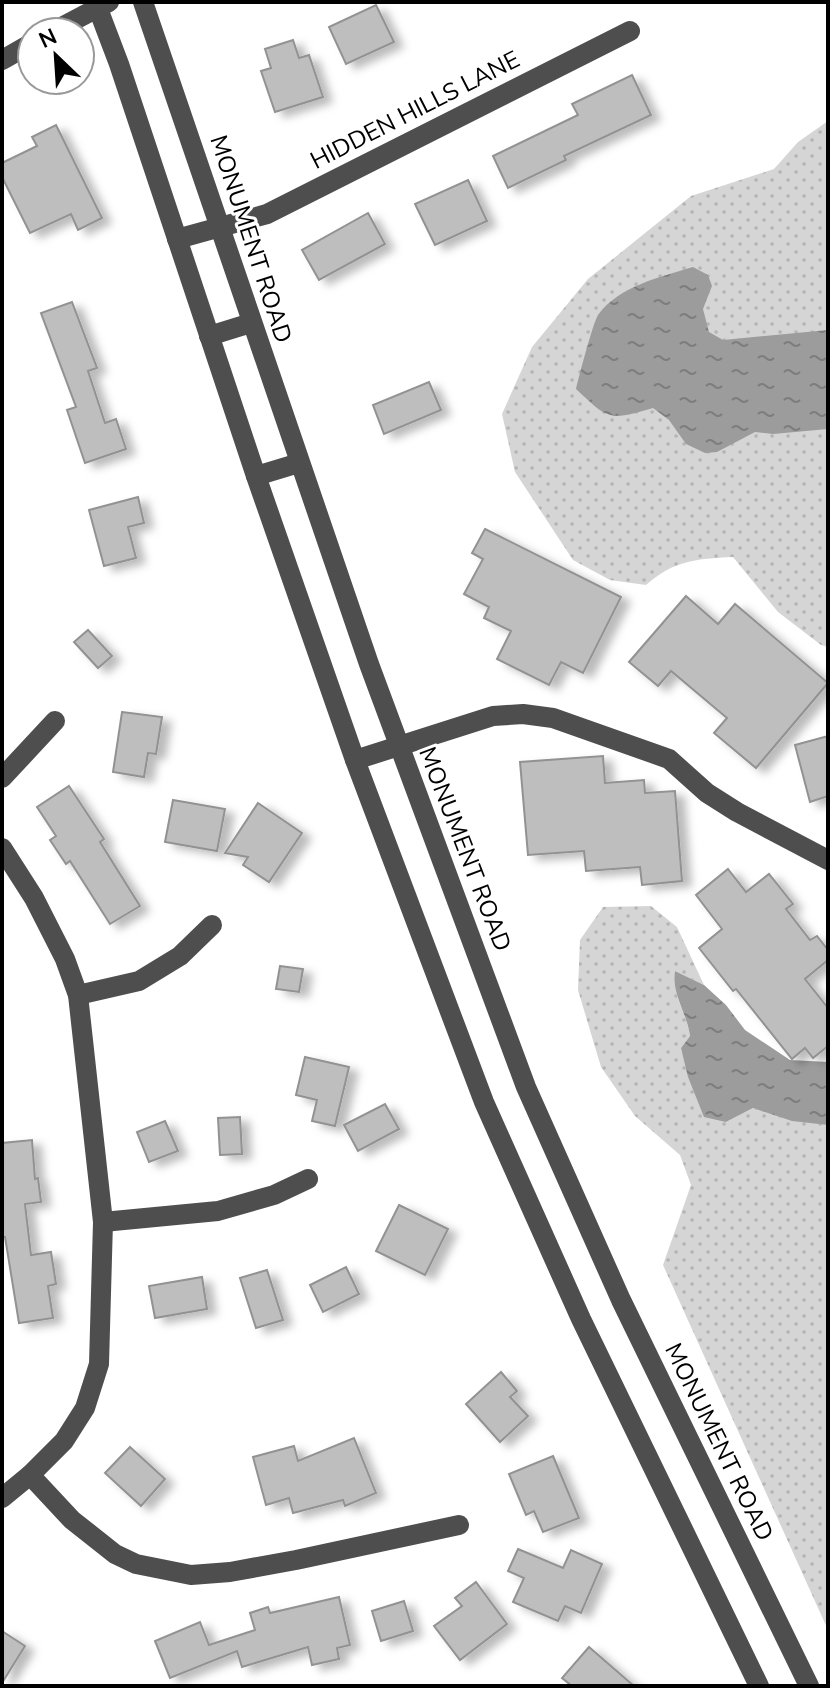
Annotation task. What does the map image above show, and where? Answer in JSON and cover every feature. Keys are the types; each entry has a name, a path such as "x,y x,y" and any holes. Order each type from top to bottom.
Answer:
{"street":[{"name":"MONUMENT ROAD","path":"143,2 398,745 526,1087 621,1300 809,1686"},
{"path":"81,16 103,4 256,476 355,760 484,1102 588,1333 759,1686"},
{"name":"HIDDEN HILLS LANE","path":"177,239 267,214 630,31"},
{"path":"209,336 251,323"},
{"path":"256,476 299,463"},
{"path":"355,760 493,716 523,714 553,718 669,759 707,793 828,860"},
{"path":"2,778 55,721"},
{"path":"2,848 34,898 65,959 78,995 103,1222 99,1364 85,1408 64,1441 2,1498"},
{"path":"78,995 139,981 180,956 212,925"},
{"path":"103,1222 218,1211 274,1195 308,1179"},
{"path":"30,1475 72,1520 115,1554 136,1564 191,1575 230,1572 296,1560 459,1525"}],"shaded area":[{"path":"828,121 828,647 778,612 733,557 686,562 666,570 646,585 610,580 573,560 515,472 502,414 532,347 588,279 691,196 774,169 798,142"},
{"path":"651,906 677,927 704,985 675,971 675,987 690,1036 681,1048 696,1095 726,1122 753,1108 828,1125 828,1630 663,1265 691,1185 680,1155 635,1116 601,1067 578,990 580,940 603,907"}],"water":[{"path":"693,267 708,275 712,286 703,309 709,332 723,340 828,330 828,429 773,434 755,432 717,452 705,453 686,444 669,420 653,408 627,415 610,415 576,389 596,320 607,305 641,284"},
{"path":"675,971 704,985 726,1005 745,1030 790,1060 828,1062 828,1125 792,1121 753,1108 726,1122 704,1117 688,1077 681,1048 690,1036 675,987"}],"building":[{"path":"376,5 394,42 346,64 329,27"},
{"path":"293,40 299,58 309,55 323,97 275,112 261,71 271,68 265,49"},
{"path":"632,75 651,115 564,156 566,160 508,188 493,156 578,115 572,104"},
{"path":"56,125 102,218 78,230 71,214 30,233 2,177 2,163 37,146 32,137"},
{"path":"468,180 487,221 435,245 415,204"},
{"path":"368,213 385,244 319,280 302,250"},
{"path":"72,302 97,368 88,371 105,423 116,419 126,449 85,463 67,410 76,407 41,313"},
{"path":"429,382 441,410 384,434 373,405"},
{"path":"138,497 144,523 128,527 136,558 104,566 89,510"},
{"path":"485,529 621,597 583,673 561,662 549,685 497,659 511,631 484,618 489,607 464,594 483,559 472,553"},
{"path":"686,596 718,624 735,604 828,683 756,768 714,733 727,718 671,671 658,686 629,662"},
{"path":"88,630 112,656 98,668 74,642"},
{"path":"122,712 162,717 156,754 148,753 144,777 113,772"},
{"path":"828,736 828,796 810,802 795,745"},
{"path":"603,756 605,783 644,780 645,793 675,791 682,881 642,885 640,867 586,871 584,851 528,855 520,762"},
{"path":"69,786 104,839 100,842 140,906 110,924 70,861 66,864 50,840 56,836 37,807"},
{"path":"173,800 225,809 217,851 165,842"},
{"path":"258,803 302,833 269,882 243,865 248,857 225,853"},
{"path":"728,869 746,892 769,874 793,904 786,909 810,940 817,936 828,950 828,960 805,979 828,1008 828,1046 813,1058 805,1048 792,1059 699,948 722,929 696,895"},
{"path":"280,966 303,969 299,992 276,989"},
{"path":"305,1057 349,1067 335,1126 312,1121 317,1100 296,1095"},
{"path":"385,1104 399,1129 358,1151 344,1125"},
{"path":"240,1117 242,1154 220,1155 218,1118"},
{"path":"165,1121 178,1151 149,1162 137,1132"},
{"path":"32,1140 35,1179 38,1178 41,1202 25,1204 31,1255 51,1252 56,1284 48,1286 53,1318 19,1323 5,1237 2,1237 2,1143"},
{"path":"399,1205 448,1229 425,1275 376,1251"},
{"path":"346,1267 359,1294 323,1312 310,1285"},
{"path":"267,1270 283,1320 256,1328 240,1278"},
{"path":"202,1277 207,1309 155,1318 149,1286"},
{"path":"501,1372 517,1391 510,1397 528,1416 500,1442 466,1404"},
{"path":"354,1438 376,1493 345,1506 343,1500 293,1513 289,1498 266,1505 253,1457 294,1446 298,1461"},
{"path":"130,1447 165,1479 141,1506 105,1473"},
{"path":"553,1456 579,1518 543,1532 534,1511 526,1515 509,1474"},
{"path":"518,1549 563,1568 571,1550 602,1564 581,1613 565,1606 558,1621 513,1602 524,1578 508,1571"},
{"path":"476,1582 507,1624 460,1660 434,1626 462,1606 455,1598"},
{"path":"339,1597 350,1645 337,1648 339,1659 312,1665 308,1647 242,1667 237,1651 170,1678 155,1641 200,1622 209,1645 255,1630 250,1613 268,1607 270,1613"},
{"path":"404,1601 413,1631 381,1641 372,1611"},
{"path":"2,1631 25,1646 2,1683"},
{"path":"589,1647 634,1686 572,1686 562,1678"}]}
